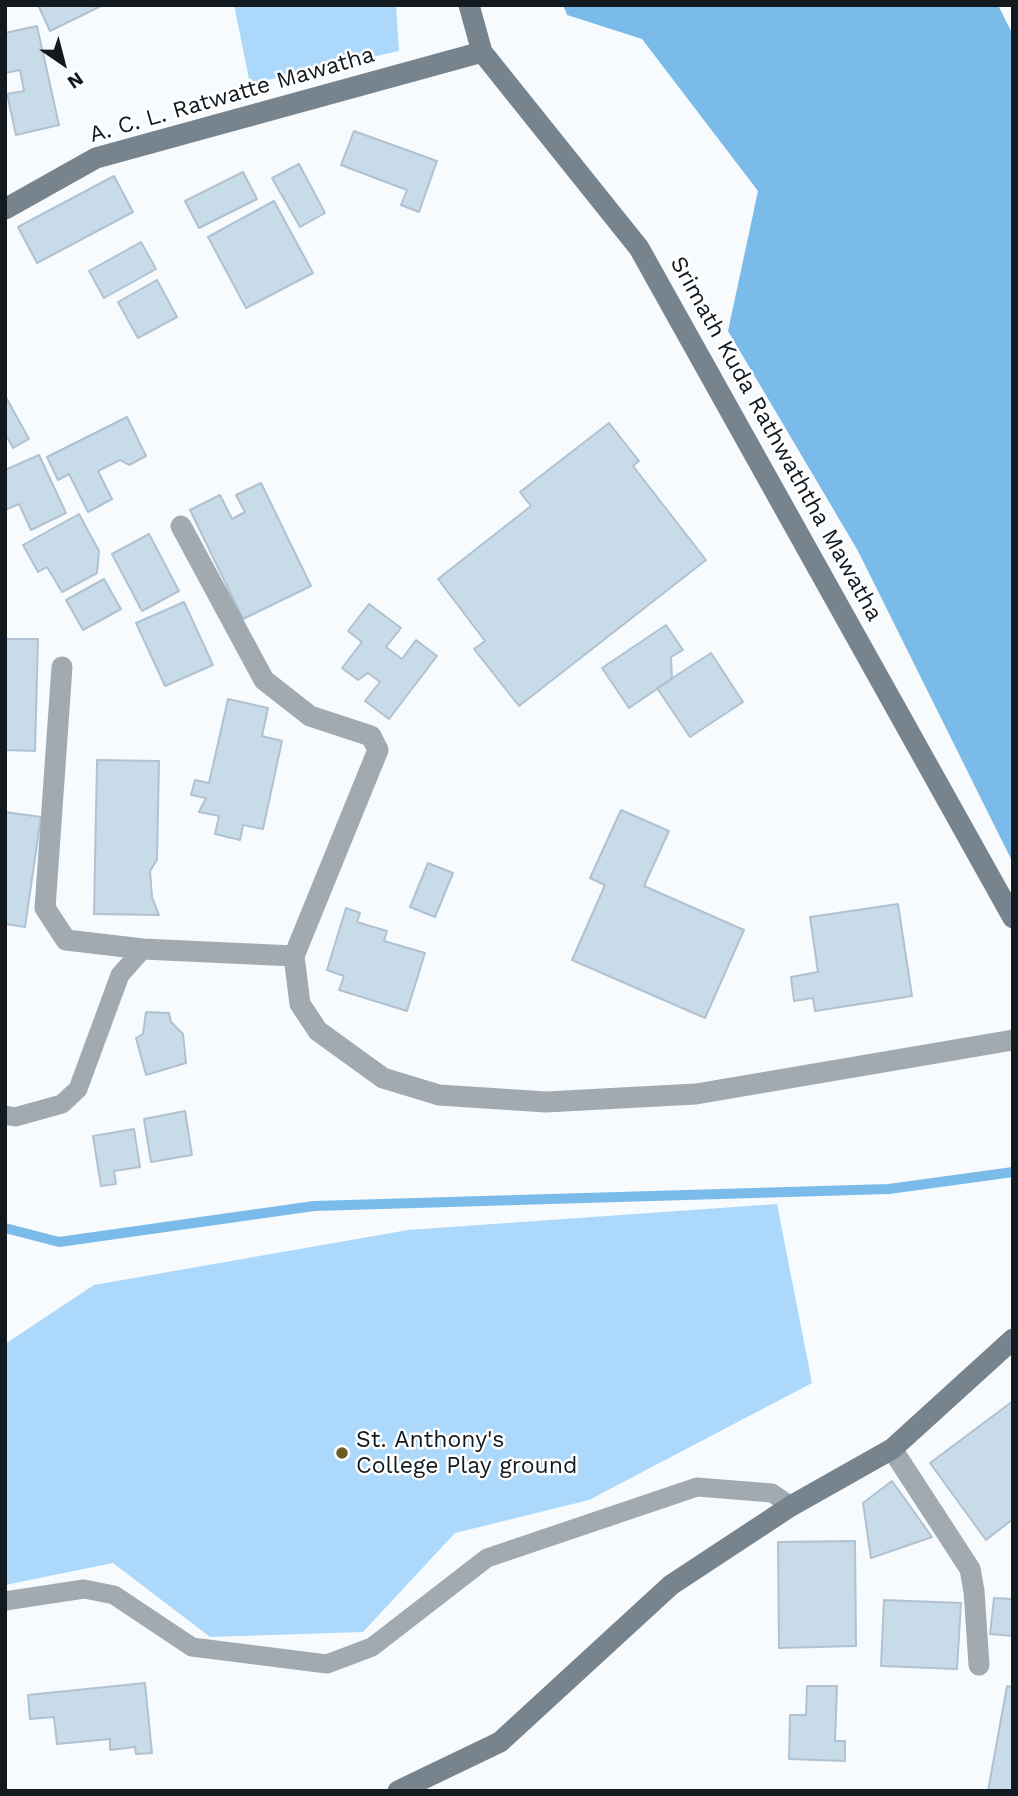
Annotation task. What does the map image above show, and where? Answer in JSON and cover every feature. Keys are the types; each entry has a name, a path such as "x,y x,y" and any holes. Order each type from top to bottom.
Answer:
{"street":[{"name":"Srimath Kuda Rathwaththa Mawatha","path":"468,5 482,52 639,248 1013,918"},
{"name":"A. C. L. Ratwatte Mawatha","path":"5,209 96,158 482,52"},
{"path":"181,526 264,680 310,716 371,736 378,750 293,956 300,1004 318,1031 383,1078 439,1095 547,1102 696,1094 1013,1040"},
{"path":"61,667 45,908 66,940 143,949 293,956"},
{"path":"398,1791 500,1742 671,1585 791,1506 892,1449 1013,1339"},
{"path":"892,1449 970,1569 979,1665"}],"lane":[{"path":"5,1115 15,1117 62,1104 78,1088 120,975 143,949"},
{"path":"5,1601 84,1589 114,1594 192,1647 327,1664 372,1647 487,1558 697,1487 772,1493 791,1506"}],"shaded area":[{"path":"234,5 396,5 399,51 250,84"},
{"path":"563,5 998,5 1013,35 1013,863 858,551 728,331 758,191 642,39 567,15"},
{"name":"St. Anthony's College Play ground","path":"777,1204 812,1383 589,1500 455,1533 363,1632 210,1637 113,1563 5,1585 5,1344 94,1285 408,1230"}],"building":[{"path":"38,5 103,5 50,31"},
{"path":"37,26 59,125 16,135 7,94 24,91 20,70 5,73 5,33"},
{"path":"354,131 437,161 419,212 401,205 407,190 341,165"},
{"path":"299,164 325,213 300,227 272,178"},
{"path":"243,172 257,199 199,228 185,201"},
{"path":"114,176 133,212 37,263 18,227"},
{"path":"274,201 313,273 246,308 208,237"},
{"path":"141,242 156,269 104,298 89,271"},
{"path":"157,280 177,317 138,338 118,302"},
{"path":"7,399 29,439 13,448 5,433"},
{"path":"127,417 146,456 129,465 120,460 98,471 112,499 88,512 69,474 58,480 47,457"},
{"path":"609,423 639,461 633,466 706,560 519,706 474,649 485,641 438,579 531,506 520,492"},
{"path":"39,455 66,513 31,530 19,504 5,510 5,470"},
{"path":"261,483 311,586 243,619 190,510 220,495 232,519 245,512 236,495"},
{"path":"79,514 99,551 97,573 62,592 47,567 38,572 23,545"},
{"path":"149,534 179,591 142,611 112,554"},
{"path":"104,579 121,609 83,630 66,600"},
{"path":"184,602 213,665 165,686 136,623"},
{"path":"369,604 401,628 386,647 402,659 416,640 437,656 389,719 365,701 380,682 368,673 358,680 342,668 362,642 348,631"},
{"path":"666,625 683,650 671,657 672,679 629,708 602,668"},
{"path":"5,639 38,639 35,751 5,750"},
{"path":"711,653 743,702 690,737 657,688"},
{"path":"228,699 268,708 262,736 282,741 263,829 243,825 240,840 215,834 219,816 199,812 206,798 191,795 195,780 209,783"},
{"path":"97,760 159,761 157,860 150,871 152,897 159,915 94,914"},
{"path":"621,810 669,831 644,886 744,930 705,1018 572,960 605,885 590,878"},
{"path":"5,812 41,817 25,927 5,924"},
{"path":"428,863 453,873 435,917 410,907"},
{"path":"898,904 912,996 815,1011 813,998 794,1001 791,977 818,972 810,917"},
{"path":"346,908 360,913 357,922 387,931 384,941 425,953 407,1011 339,990 344,976 327,970"},
{"path":"146,1012 169,1013 171,1022 183,1034 186,1063 146,1075 136,1038 143,1034"},
{"path":"185,1111 192,1155 151,1162 144,1119"},
{"path":"134,1129 140,1167 114,1171 116,1184 101,1186 93,1136"},
{"path":"1013,1401 1013,1519 986,1540 930,1463"},
{"path":"892,1481 932,1537 871,1558 863,1503"},
{"path":"855,1541 856,1646 779,1648 778,1542"},
{"path":"994,1598 1013,1599 1013,1636 990,1634"},
{"path":"884,1600 961,1603 957,1669 881,1666"},
{"path":"145,1683 152,1753 136,1754 135,1747 110,1750 110,1739 57,1744 54,1717 30,1719 28,1695"},
{"path":"807,1686 837,1686 835,1741 845,1741 845,1761 789,1759 790,1715 806,1715"},
{"path":"1007,1686 1013,1687 1013,1791 988,1791"}],"waterway":[{"path":"5,1228 59,1242 314,1206 889,1189 1013,1172"}],"place":[{"name":"St. Anthony's College Play ground","path":"342,1453"}]}
